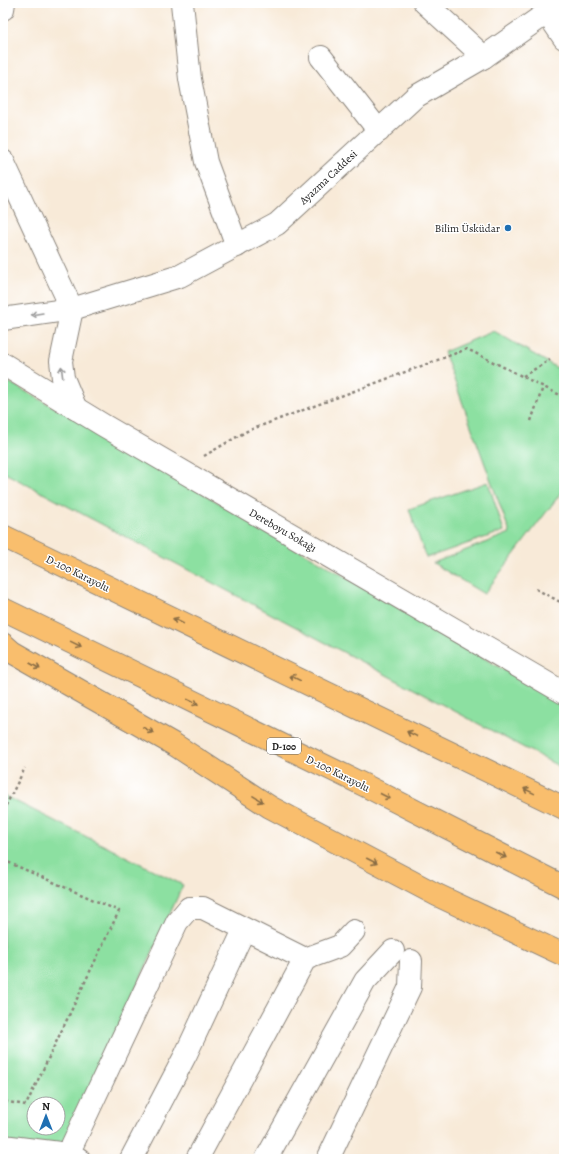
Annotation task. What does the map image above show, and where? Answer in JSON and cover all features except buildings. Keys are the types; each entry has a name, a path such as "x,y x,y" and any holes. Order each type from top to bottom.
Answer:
{"highway":[{"name":"D-100 Karayolu","path":"3,536 564,808"},
{"name":"D-100 Karayolu","path":"3,609 366,786 564,887"},
{"path":"3,644 12,652 175,745 270,807 437,895 564,955"}],"street":[{"path":"3,9 4,3"},
{"path":"182,3 190,79 206,162 238,246"},
{"path":"426,3 484,56"},
{"path":"557,14 564,38"},
{"name":"Ayazma Caddesi","path":"3,319 72,308 180,276 238,246 277,224 415,97 557,14"},
{"path":"321,57 379,131"},
{"path":"3,160 72,308 61,361 63,378 76,409"},
{"name":"Dereboyu Sokağı","path":"3,364 179,470 564,693"},
{"path":"3,1146 74,1156 177,922 189,908 203,908 244,930 305,959"},
{"path":"130,1159 186,1054 244,930"},
{"path":"197,1159 305,959 340,946 354,931"},
{"path":"266,1159 365,981 402,956 410,987 328,1159"}],"path":[{"path":"179,470 247,432 467,349 564,397"},
{"path":"523,376 550,360"},
{"path":"531,421 543,386"},
{"path":"536,589 564,604"},
{"path":"3,811 25,768"},
{"path":"3,860 119,911 26,1105 3,1101"}],"green space":[{"path":"494,331 564,372 564,489 484,594 433,563 510,533 444,352"},
{"path":"3,379 81,422 564,705 564,769 3,472"},
{"path":"488,482 504,531 426,558 409,509"},
{"path":"3,795 183,885 58,1159 3,1159"}],"place":[{"name":"Bilim Üsküdar","path":"508,228"}]}
